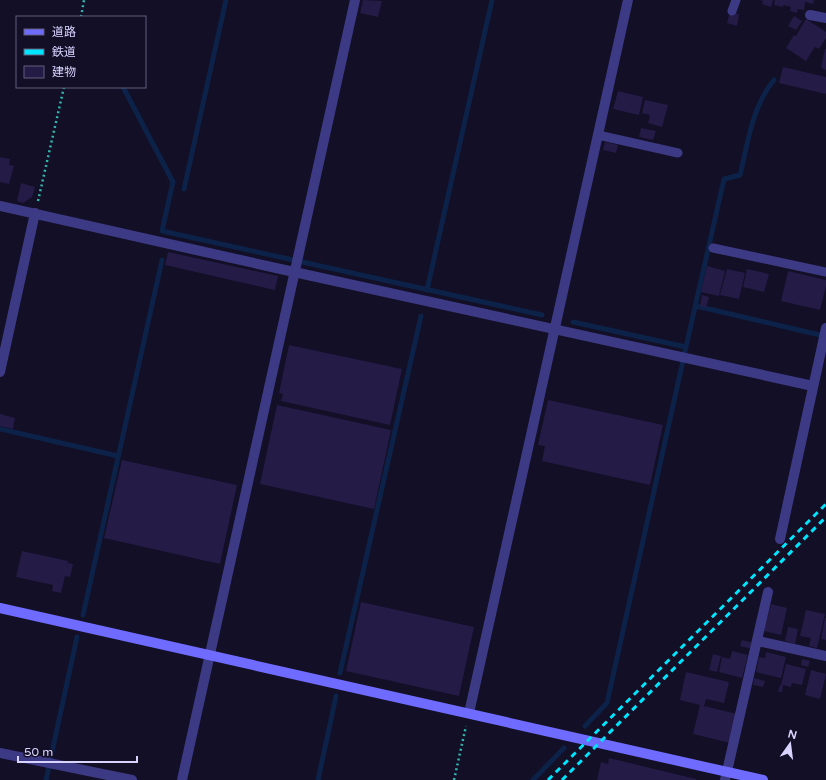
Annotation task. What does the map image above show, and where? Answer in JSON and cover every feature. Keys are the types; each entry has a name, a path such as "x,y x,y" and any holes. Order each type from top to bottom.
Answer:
{"street":[{"path":"182,780 355,0"},
{"path":"469,713 628,0"},
{"path":"810,15 826,18"},
{"path":"0,206 296,265 555,330 813,386"},
{"path":"0,372 4,338 35,213"},
{"path":"780,539 826,328"},
{"path":"726,776 768,592"},
{"path":"0,608 469,713 726,776 763,780"},
{"path":"758,640 826,656"},
{"path":"0,753 132,780"}],"lane":[{"path":"732,10 736,0"},
{"path":"598,134 678,153"},
{"path":"713,248 826,272"}],"path":[{"path":"80,16 84,0"},
{"path":"35,213 64,88"},
{"path":"454,780 469,713"}],"building":[{"path":"363,0 382,1 378,17 360,13"},
{"path":"760,0 773,0 771,7 762,4 763,1"},
{"path":"775,0 814,0 813,4 805,2 804,10 798,9 797,13 790,11 791,7 774,5"},
{"path":"730,12 739,14 737,26 727,23"},
{"path":"794,16 802,21 796,30 788,26"},
{"path":"806,19 826,32 826,38 819,49 815,47 806,61 786,48 794,35 796,36"},
{"path":"826,49 826,70 821,68"},
{"path":"783,67 826,77 826,94 779,83"},
{"path":"618,91 643,97 639,115 613,109"},
{"path":"645,100 668,105 662,127 648,123 650,115 642,113"},
{"path":"641,128 656,131 653,140 639,137"},
{"path":"605,142 618,145 616,153 603,150"},
{"path":"0,157 10,159 9,165 14,166 9,184 0,182"},
{"path":"21,183 35,187 32,197 23,203 17,201"},
{"path":"168,252 278,276 275,290 165,265"},
{"path":"707,266 725,271 719,296 701,292"},
{"path":"727,269 745,273 739,299 720,295"},
{"path":"747,269 769,274 764,292 743,287"},
{"path":"788,271 826,280 820,310 781,301"},
{"path":"702,295 709,297 706,308 700,306"},
{"path":"289,345 402,369 390,425 281,401 283,394 279,393"},
{"path":"548,400 663,425 650,485 542,461 545,446 538,445"},
{"path":"277,405 391,430 374,509 260,484"},
{"path":"0,414 15,418 13,429 0,426"},
{"path":"122,460 237,485 220,564 104,538"},
{"path":"22,551 68,561 67,568 68,563 73,564 70,577 65,576 61,593 52,591 53,585 16,577"},
{"path":"361,602 474,627 459,696 346,671"},
{"path":"771,604 787,608 781,635 764,631"},
{"path":"806,610 825,614 817,648 809,646 811,638 800,636"},
{"path":"826,618 826,640 821,639"},
{"path":"788,627 798,629 795,644 785,641"},
{"path":"742,640 754,643 753,649 740,646"},
{"path":"732,651 748,655 742,678 719,672 722,657 730,659"},
{"path":"766,652 786,657 781,678 756,672 759,657 765,658"},
{"path":"713,654 721,656 717,672 709,670"},
{"path":"802,659 810,661 808,667 801,665"},
{"path":"786,664 806,669 802,685 792,683 791,687 783,685 782,692 778,692 781,685"},
{"path":"811,670 826,674 820,699 805,695"},
{"path":"686,672 729,682 724,703 706,699 704,706 737,714 730,743 693,734 700,705 680,700"},
{"path":"754,678 765,681 763,687 753,685"},
{"path":"609,758 696,780 597,780 601,762 608,764"}],"waterway":[{"path":"184,189 226,0"},
{"path":"427,290 492,0"},
{"path":"686,347 724,179 740,175 748,138 756,113 767,90 774,80"},
{"path":"124,88 173,182 162,231 542,315"},
{"path":"83,615 162,260"},
{"path":"696,306 820,335"},
{"path":"340,673 421,316"},
{"path":"573,322 686,347 607,703 585,726"},
{"path":"0,429 118,456"},
{"path":"50,761 77,637"},
{"path":"318,780 336,696"},
{"path":"533,780 564,748"},
{"path":"46,780 49,767"}],"railway":[{"path":"548,780 826,504"},
{"path":"562,780 826,517"}]}
